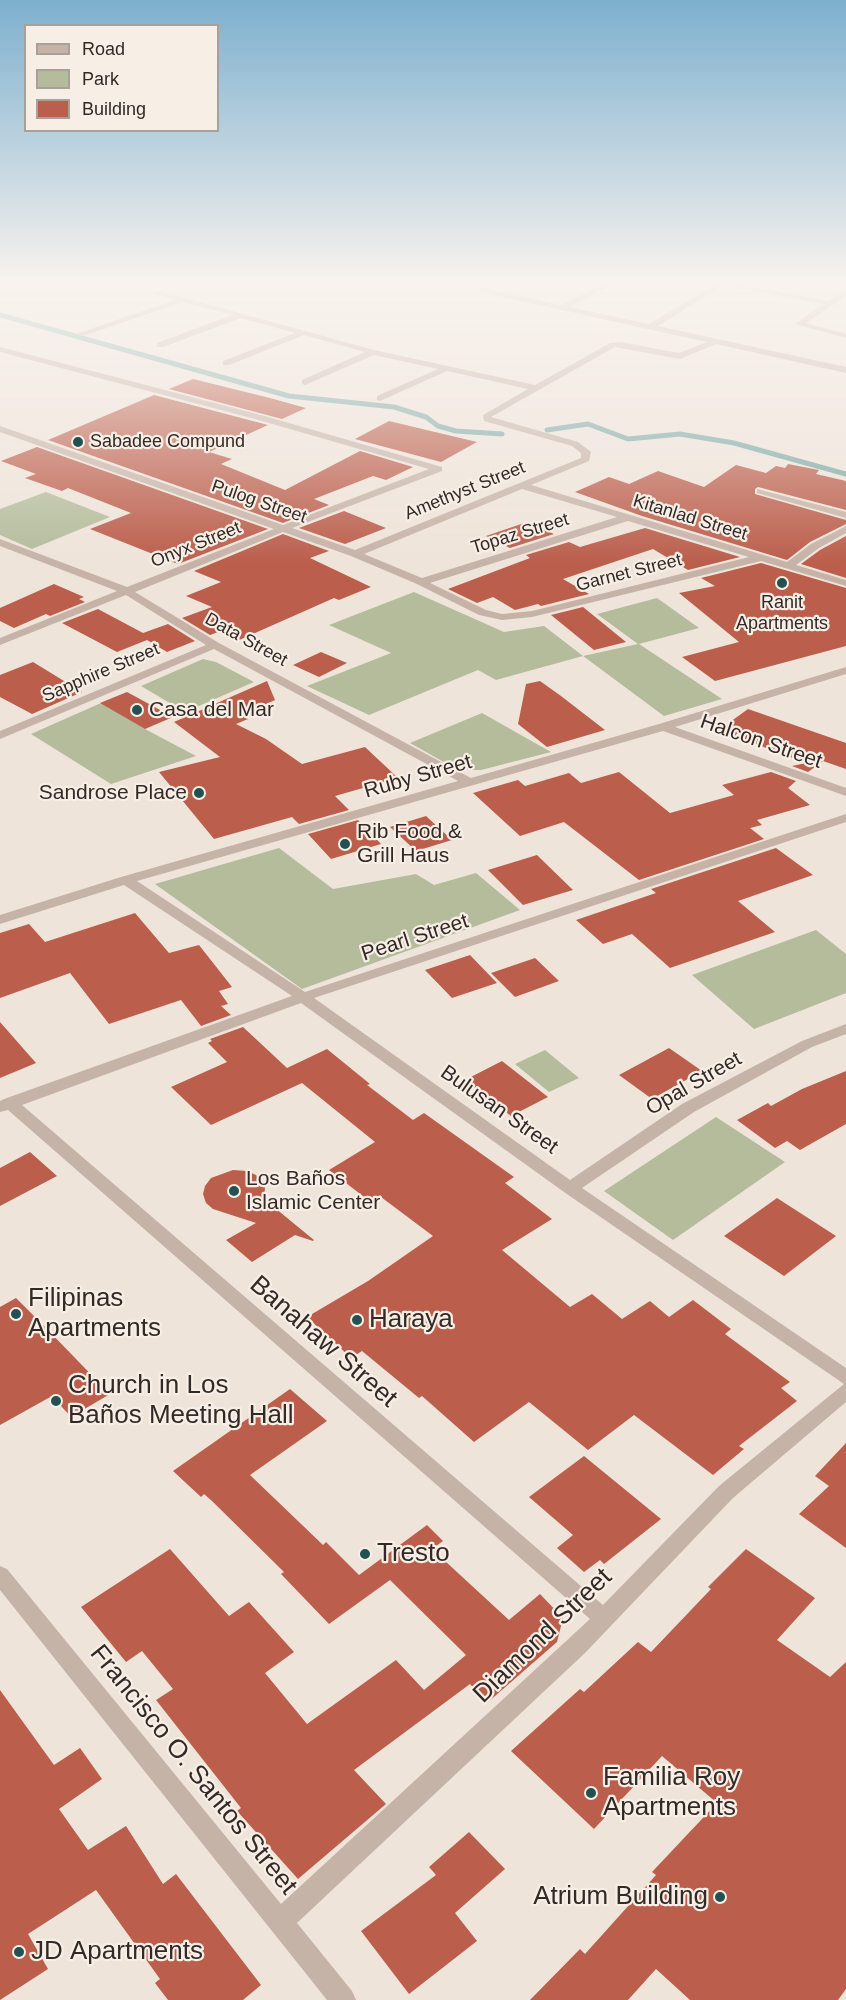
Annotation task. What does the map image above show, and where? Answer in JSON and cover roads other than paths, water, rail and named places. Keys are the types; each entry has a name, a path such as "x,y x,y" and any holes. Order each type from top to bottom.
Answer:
{"street":[{"name":"Onyx Street","path":"3,638 439,469 258,417 108,377"},
{"path":"305,382 316,377"},
{"path":"380,398 426,377"},
{"path":"489,377 536,388 555,377"},
{"name":"Amethyst Street","path":"355,554 586,459 586,452 575,444 487,419 486,417 536,388"},
{"name":"Pulog Street","path":"0,429 355,554 421,582 483,613 502,618"},
{"name":"Kitanlad Street","path":"524,486 846,583"},
{"path":"760,491 846,515"},
{"name":"Topaz Street","path":"421,582 629,517"},
{"path":"789,565 815,546 846,529"},
{"name":"Data Street","path":"0,542 126,591 216,645 469,782"},
{"name":"Garnet Street","path":"502,618 532,614 763,557"},
{"name":"Sapphire Street","path":"0,735 216,645"},
{"name":"Ruby Street","path":"0,920 126,879 663,727 846,670"},
{"name":"Halcon Street","path":"663,727 846,792"},
{"name":"Pearl Street","path":"5,1105 303,997 846,818"},
{"name":"Bulusan Street","path":"126,879 303,997 570,1188 846,1378"},
{"name":"Opal Street","path":"570,1188 688,1108 807,1044 846,1029"},
{"name":"Banahaw Street","path":"5,1105 604,1618"},
{"name":"Diamond Street","path":"279,1923 577,1646 726,1492 846,1391"},
{"name":"Francisco O. Santos Street","path":"0,1575 343,2000"}],"waterway":[{"path":"222,377 289,396 394,407 426,417 438,426 456,431 502,434"},
{"path":"547,430 588,424 628,439 680,434 734,443 846,474"}],"place":[{"name":"Sabadee Compund","path":"78,442"},
{"name":"Ranit Apartments","path":"782,583"},
{"name":"Casa del Mar","path":"137,710"},
{"name":"Sandrose Place","path":"199,793"},
{"name":"Rib Food & Grill Haus","path":"345,844"},
{"name":"Los Baños Islamic Center","path":"234,1191"},
{"name":"Filipinas Apartments","path":"16,1314"},
{"name":"Haraya","path":"357,1320"},
{"name":"Church in Los Baños Meeting Hall","path":"56,1401"},
{"name":"Tresto","path":"365,1554"},
{"name":"Familia Roy Apartments","path":"591,1793"},
{"name":"Atrium Building","path":"720,1897"},
{"name":"JD Apartments","path":"19,1952"}]}
